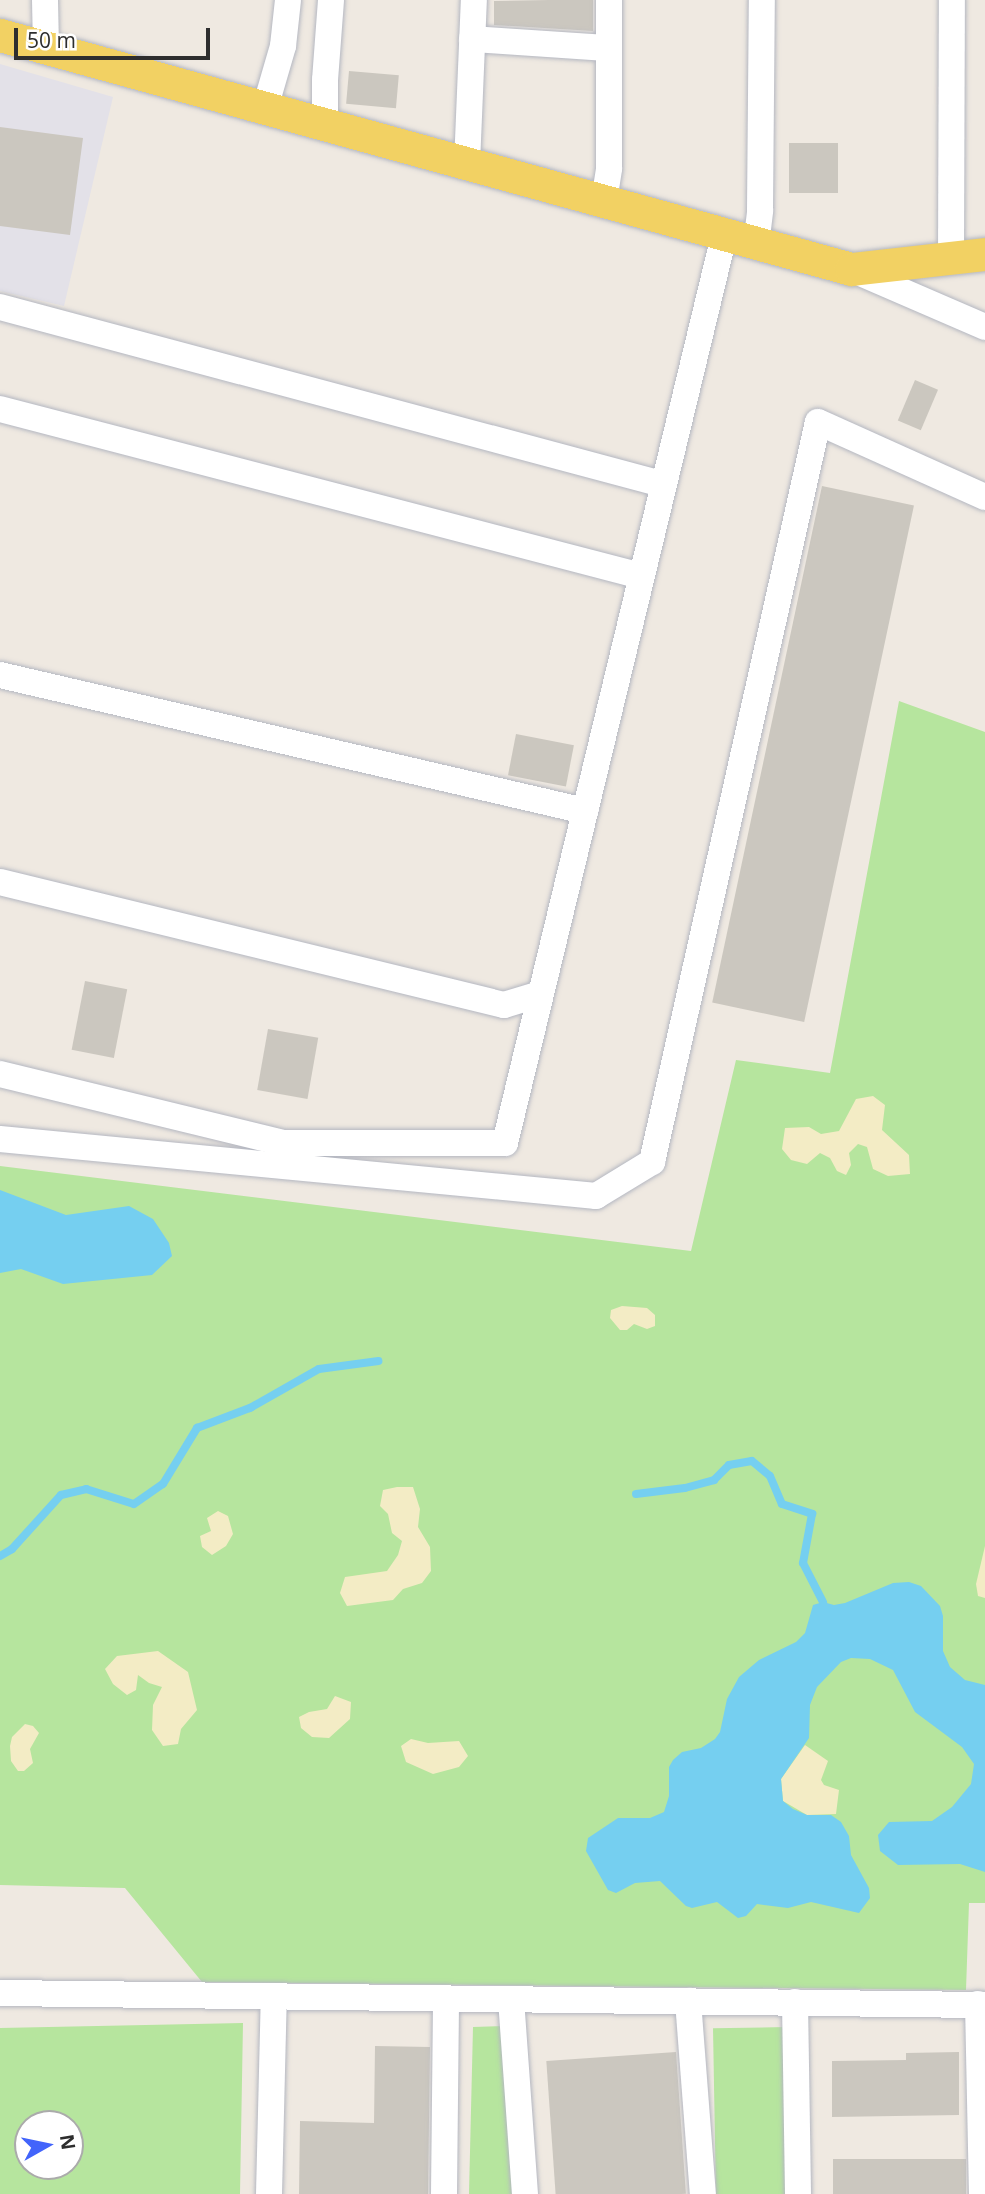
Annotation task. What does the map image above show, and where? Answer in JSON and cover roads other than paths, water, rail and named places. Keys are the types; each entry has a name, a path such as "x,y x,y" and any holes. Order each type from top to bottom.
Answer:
{"main road":[{"path":"0,35 851,269 985,254"}],"street":[{"path":"45,0 46,48"},
{"path":"265,108 283,46 288,0"},
{"path":"326,125 325,80 331,0"},
{"path":"467,164 474,0"},
{"path":"604,201 609,167 609,0"},
{"path":"756,245 760,210 762,0"},
{"path":"951,258 952,0"},
{"path":"472,39 609,48"},
{"path":"0,1074 284,1143 505,1143 724,236"},
{"path":"851,269 985,327"},
{"path":"0,307 662,484"},
{"path":"0,409 641,576"},
{"path":"0,1139 596,1196 652,1162 818,422 985,497"},
{"path":"0,675 585,811"},
{"path":"0,882 504,1005 540,994"},
{"path":"0,1993 982,2005 982,2194"},
{"path":"269,2194 274,1996"},
{"path":"444,2194 446,1998"},
{"path":"511,1999 525,2194"},
{"path":"688,2001 703,2194"},
{"path":"794,2003 798,2194"}],"water":[{"path":"0,1190 66,1215 129,1206 153,1219 169,1243 172,1256 152,1275 63,1284 21,1269 0,1273"},
{"path":"909,1582 921,1586 940,1606 943,1616 943,1651 950,1667 965,1680 985,1685 985,1872 960,1864 898,1865 880,1851 878,1835 889,1822 932,1821 952,1807 971,1784 974,1764 962,1747 915,1712 893,1670 870,1659 851,1658 841,1662 817,1687 810,1705 809,1738 781,1779 783,1801 793,1809 807,1815 831,1815 841,1822 849,1836 851,1855 869,1888 870,1898 859,1913 811,1902 788,1908 757,1904 746,1916 738,1918 717,1902 692,1908 686,1906 660,1881 635,1883 616,1893 608,1890 586,1851 588,1838 618,1818 650,1818 664,1812 669,1796 669,1767 682,1752 701,1748 715,1739 720,1732 727,1699 739,1677 759,1660 796,1642 805,1633 813,1605 823,1602 834,1605 845,1603 893,1583"}],"waterway":[{"path":"0,1556 12,1549 61,1495 86,1489 134,1504 163,1484 197,1428 250,1408 319,1369 378,1361"},
{"path":"636,1494 685,1488 714,1480 729,1465 752,1461 770,1476 782,1504 812,1514 803,1563 823,1602"}]}
